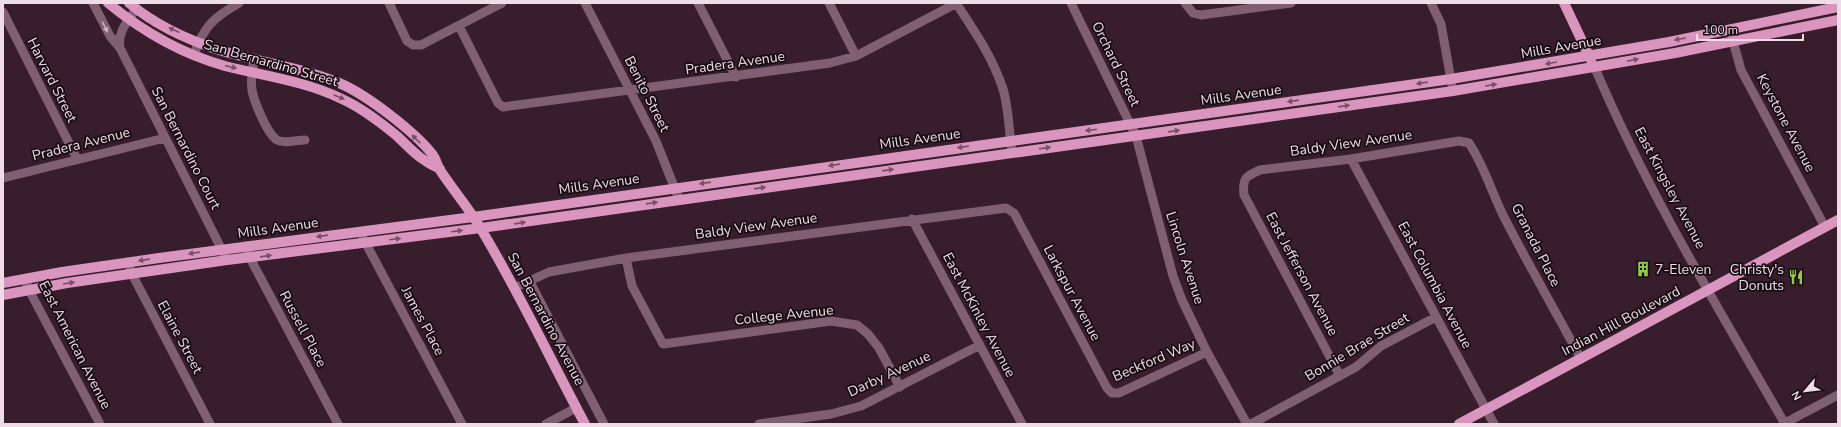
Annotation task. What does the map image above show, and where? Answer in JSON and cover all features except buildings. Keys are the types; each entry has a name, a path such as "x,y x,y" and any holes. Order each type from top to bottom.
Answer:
{"main road":[{"name":"San Bernardino Street","path":"108,3 129,20 160,39 194,55 226,66 309,86 342,99 372,116 426,163 440,169"},
{"path":"1564,3 1595,68"},
{"name":"San Bernardino Street","path":"132,6 160,24 198,42 219,50 312,72 342,84 374,103 406,129 433,156 440,169 481,228"},
{"name":"Mills Avenue","path":"3,283 128,262 473,217 1450,79 1589,56 1838,7"},
{"name":"Mills Avenue","path":"3,295 227,260 481,228 1453,91 1595,68 1733,42 1838,20"},
{"name":"Indian Hill Boulevard","path":"1459,424 1838,220"},
{"name":"San Bernardino Avenue","path":"481,228 585,424"}],"street":[{"name":"San Bernardino Court","path":"93,3 110,36 120,48 227,260"},
{"path":"194,55 198,42 213,19 239,3"},
{"path":"389,3 407,41 413,45 421,45 459,26 488,6 502,3"},
{"name":"Benito Street","path":"585,3 656,141 679,199"},
{"path":"698,3 736,77"},
{"path":"829,3 856,56"},
{"path":"956,3 984,48 998,77 1005,100 1012,153"},
{"name":"Pradera Avenue","path":"459,26 498,103 503,107 736,77 830,63 856,56 956,3"},
{"name":"Orchard Street","path":"1071,3 1136,136"},
{"path":"1185,3 1192,13 1201,15 1291,3"},
{"path":"1431,3 1441,24 1453,91"},
{"path":"120,48 120,33 129,20 132,6"},
{"name":"Harvard Street","path":"3,12 77,159"},
{"name":"Keystone Avenue","path":"1732,29 1733,42 1741,70 1825,227"},
{"path":"254,58 252,88 256,104 271,134 282,142 304,140"},
{"name":"East Kingsley Avenue","path":"1595,68 1621,127 1708,290 1785,424"},
{"name":"Lincoln Avenue","path":"1136,136 1173,276 1182,300 1207,352 1247,424"},
{"name":"Pradera Avenue","path":"3,178 165,138"},
{"name":"Baldy View Avenue","path":"1243,184 1248,175 1260,170 1351,159 1459,141 1468,143"},
{"name":"Granada Place","path":"1468,143 1476,154 1505,218 1581,359"},
{"name":"East Columbia Avenue","path":"1351,159 1494,424"},
{"name":"East Jefferson Avenue","path":"1243,184 1244,195 1340,376"},
{"name":"Baldy View Avenue","path":"514,288 529,280 550,272 626,258 912,219 1006,208"},
{"name":"Larkspur Avenue","path":"1006,208 1014,213 1107,388 1112,393"},
{"name":"East McKinley Avenue","path":"912,219 1022,424"},
{"name":"James Place","path":"360,231 462,424"},
{"name":"Russell Place","path":"246,246 250,258 338,424"},
{"name":"College Avenue","path":"626,258 632,286 663,344 831,321 857,325 879,348 900,387"},
{"name":"Elaine Street","path":"128,262 132,274 210,424"},
{"name":"East American Avenue","path":"25,279 29,290 100,424"},
{"path":"529,280 604,424"},
{"name":"Bonnie Brae Street","path":"1251,424 1356,368 1381,346 1436,317"},
{"name":"Darby Avenue","path":"759,424 831,414 861,406 980,345"},
{"name":"Beckford Way","path":"1112,393 1119,392 1207,352"},
{"path":"1785,424 1838,395"},
{"path":"546,424 576,408"}],"place":[{"name":"7-Eleven","path":"1643,269"},
{"name":"Christy's Donuts","path":"1796,277"}]}
